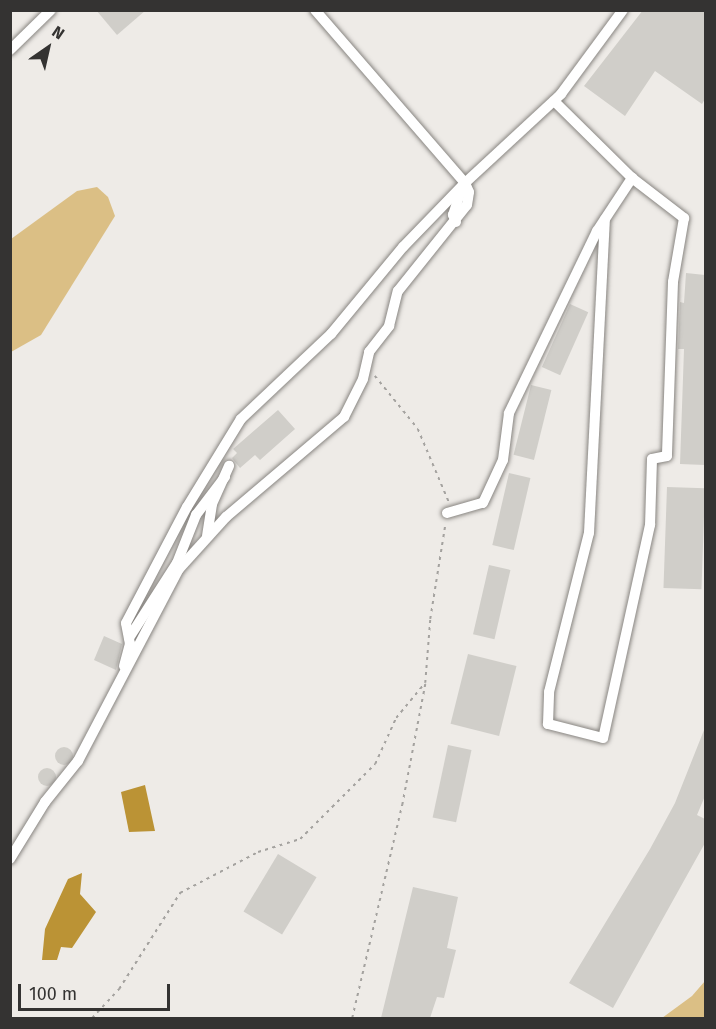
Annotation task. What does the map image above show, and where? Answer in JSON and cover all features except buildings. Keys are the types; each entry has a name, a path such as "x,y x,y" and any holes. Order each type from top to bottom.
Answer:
{"street":[{"path":"10,50 51,10"},
{"path":"10,859 45,802 78,760 179,569 226,517 344,417 366,367 369,352 389,326 398,291 456,222 467,205 469,192 465,183 315,10"},
{"path":"121,682 129,638 126,622 187,507 241,419 331,334 403,247 465,183 554,101 623,10"},
{"path":"554,101 632,178 679,213 684,218 685,230 673,282 667,456 652,459 650,525 603,738 548,724 549,692 589,533 605,219"},
{"path":"447,513 483,503 503,460 508,413 605,219 632,178"},
{"path":"207,538 213,504 229,466"},
{"path":"129,638 177,563 196,515 225,477"}],"path":[{"path":"352,1018 402,805 425,683 430,619 449,501 418,429 394,394 366,367"},
{"path":"92,1018 119,989 180,893 258,852 300,839 375,764 396,718 425,683"}],"shaded area":[{"path":"97,187 108,197 115,216 41,335 11,352 11,239 77,191"},
{"path":"145,785 155,831 129,832 121,792"},
{"path":"82,873 80,894 96,912 72,948 61,947 57,960 42,960 45,929 68,879"},
{"path":"705,981 705,1018 662,1018 692,996"}]}
